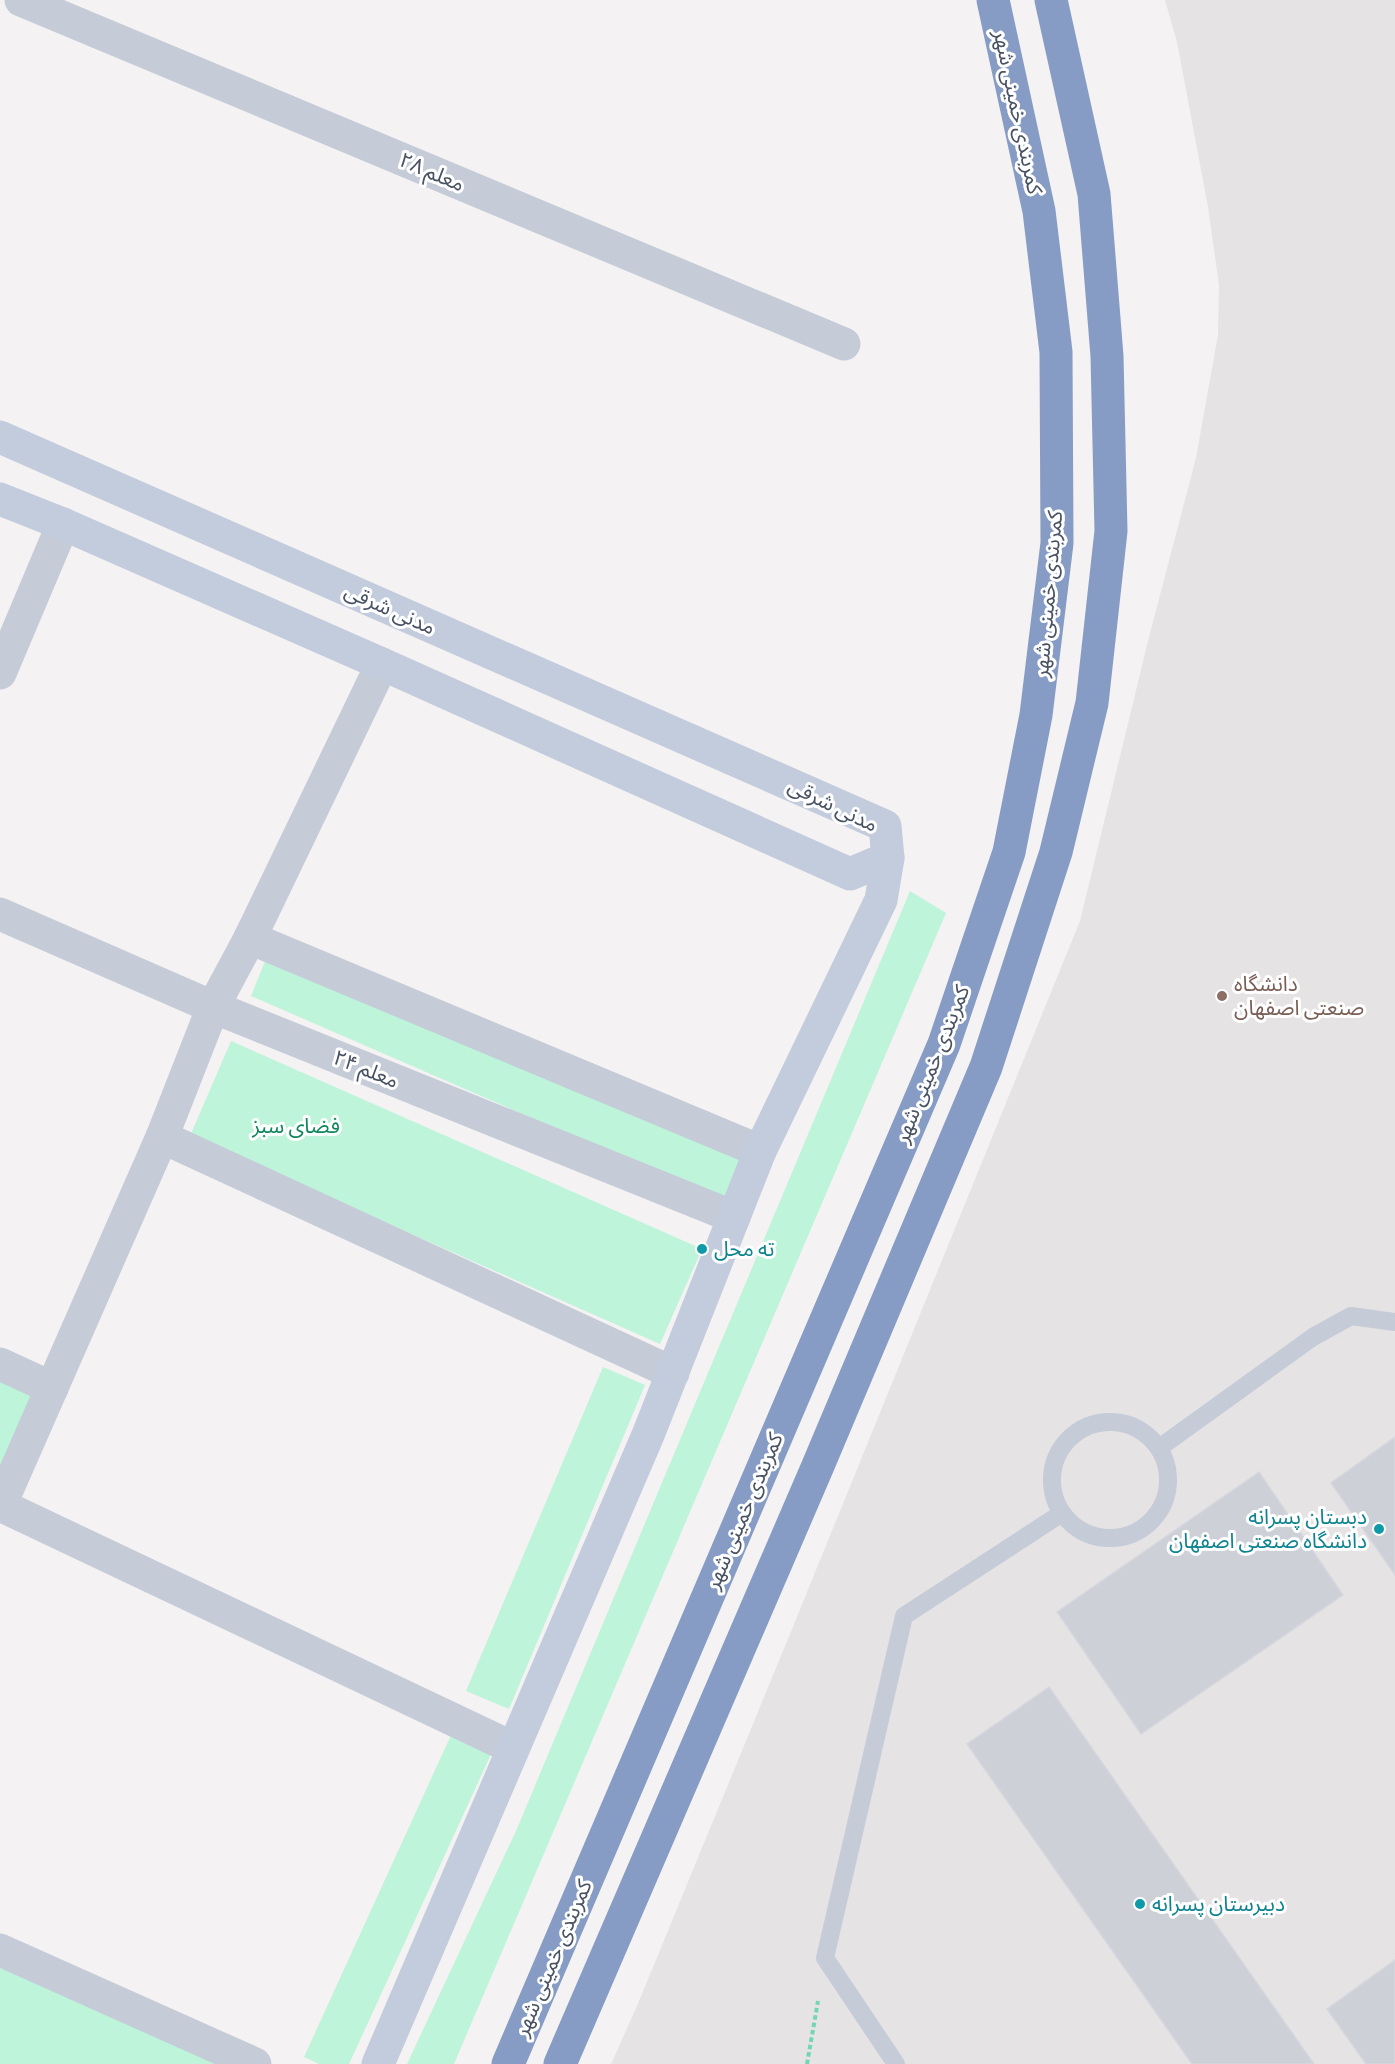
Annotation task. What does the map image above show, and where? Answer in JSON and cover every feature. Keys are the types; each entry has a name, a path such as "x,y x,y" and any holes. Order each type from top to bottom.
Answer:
{"highway":[{"name":"کمربندی خمینی شهر","path":"508,2064 944,1044 1009,852 1035,715 1057,543 1056,352 1039,212 993,0"},
{"path":"560,2064 818,1468 986,1067 1056,852 1092,703 1111,531 1107,356 1095,194 1051,0"}],"street":[{"name":"معلم ۲۸","path":"21,0 844,344"},
{"name":"مدنی شرقی","path":"0,437 885,826 888,858 850,874 382,664 63,524 0,499"},
{"path":"0,673 63,524"},
{"path":"382,664 250,938 213,1007 162,1137 0,1506 513,1748"},
{"path":"378,2064 673,1373 760,1151 881,900 888,858"},
{"name":"معلم ۲۴","path":"0,914 213,1007 734,1216"},
{"path":"250,938 760,1151"},
{"path":"162,1137 673,1373"},
{"path":"0,1364 52,1388"},
{"path":"0,1950 255,2064"}],"lane":[{"path":"1158,1448 1313,1337 1350,1316 1395,1322"},
{"path":"1112,1421 1138,1429 1146,1434 1158,1448 1166,1466 1168,1486 1162,1506 1150,1522 1134,1533 1114,1538 1094,1536 1076,1527 1062,1513 1054,1496 1053,1469 1064,1444 1077,1431 1094,1423 1112,1421"},
{"path":"896,2064 825,1958 904,1616 1062,1513"}],"path":[{"path":"807,2064 825,1958"}],"shaded area":[{"name":"دانشگاه صنعتی اصفهان","path":"1165,0 1395,0 1395,2064 611,2064 790,1634 1080,921 1149,637 1196,458 1218,335 1219,285 1208,207 1177,42"}],"green space":[{"path":"910,891 946,913 454,2064 407,2064 516,1831"},
{"path":"268,954 743,1160 725,1202 251,996"},
{"name":"فضای سبز","path":"231,1041 702,1249 660,1344 190,1136"},
{"path":"603,1367 645,1385 509,1709 466,1691"},
{"path":"0,1380 34,1395 0,1472"},
{"path":"452,1733 492,1752 349,2064 319,2064 304,2057"},
{"path":"0,1963 230,2064 0,2064"}],"building":[{"name":"دبستان پسرانه دانشگاه صنعتی اصفهان","path":"1395,1437 1395,1575 1331,1483"},
{"path":"1259,1472 1343,1595 1141,1734 1057,1612"},
{"name":"دبیرستان پسرانه","path":"1049,1687 1314,2064 1192,2064 967,1744"},
{"path":"1395,1960 1395,2064 1366,2064 1327,2009"}],"place":[{"name":"دانشگاه صنعتی اصفهان","path":"1222,996"},
{"name":"ته محل","path":"702,1249"},
{"name":"دبستان پسرانه دانشگاه صنعتی اصفهان","path":"1379,1529"},
{"name":"دبیرستان پسرانه","path":"1140,1904"}]}
